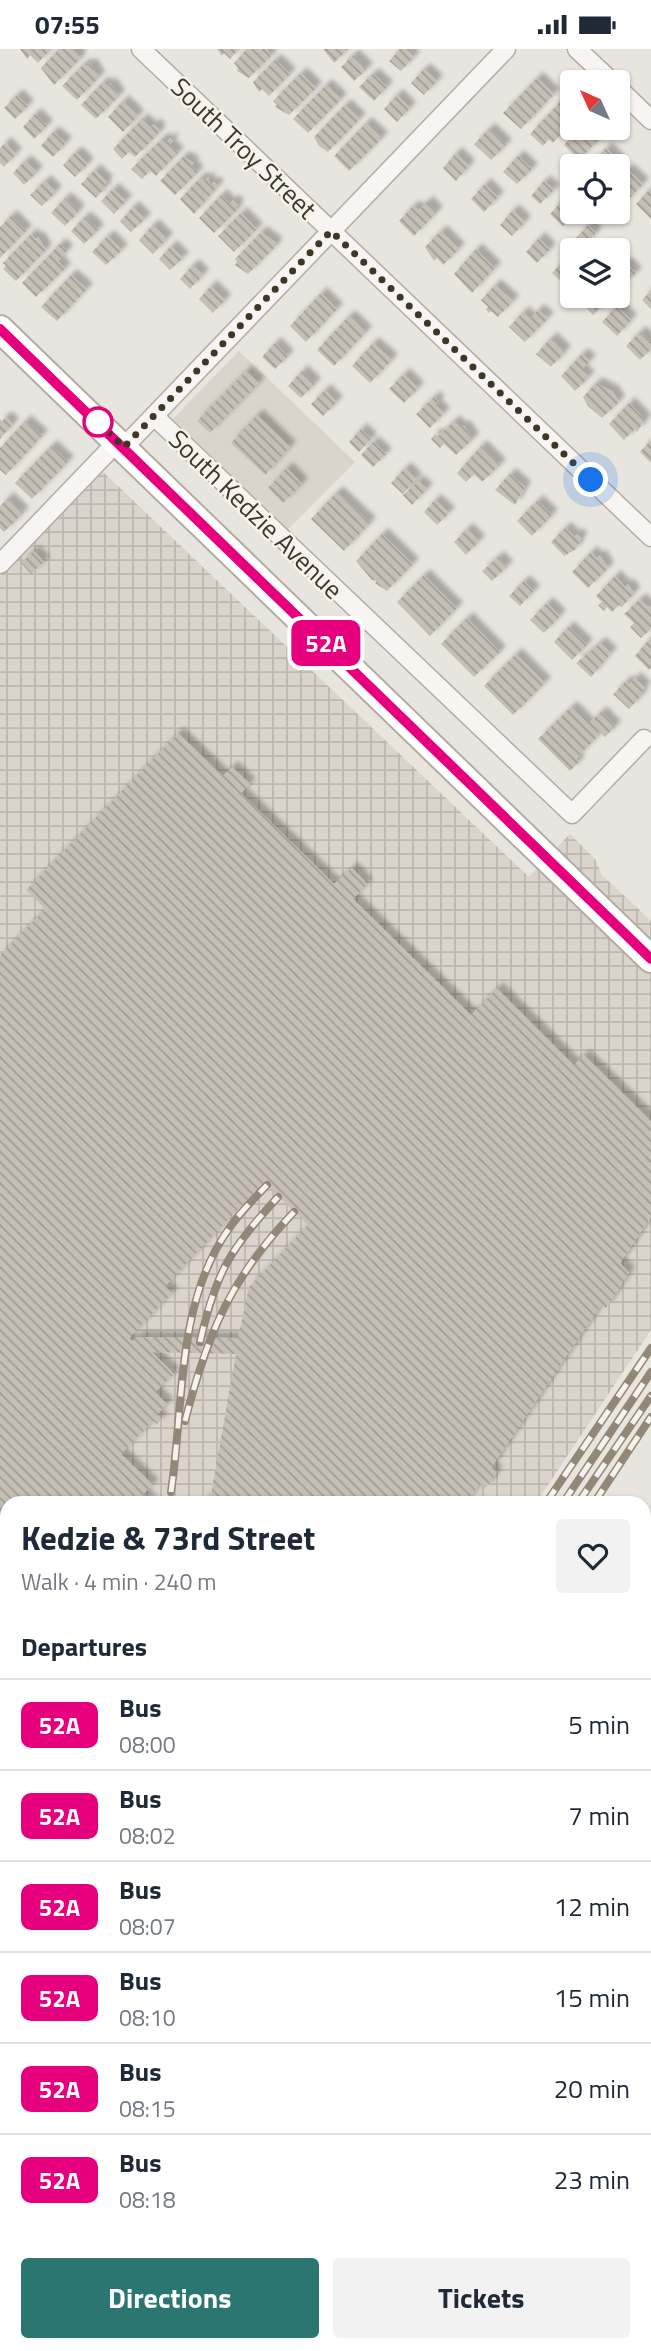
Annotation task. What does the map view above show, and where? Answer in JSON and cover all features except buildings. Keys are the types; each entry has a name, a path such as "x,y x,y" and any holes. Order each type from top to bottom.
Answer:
{"main road":[{"name":"South Kedzie Avenue","path":"0,329 651,959"}],"street":[{"name":"South Troy Street","path":"141,49 651,537"},
{"path":"0,564 121,444 154,416 506,49"},
{"path":"577,49 599,70"},
{"path":"630,100 651,120"},
{"name":"South Kedzie Avenue","path":"154,416 572,814 644,739"}],"shaded area":[{"path":"239,351 355,462 288,529 173,419"},
{"path":"101,470 529,877 570,834 595,859 602,875 651,921 651,1330 541,1496 0,1496 0,576"}],"railway":[{"path":"171,1492 185,1357 199,1290 211,1259 228,1230 267,1185"},
{"path":"200,1342 212,1297 227,1263 236,1247 278,1197"},
{"path":"185,1421 203,1360 224,1308 253,1260 294,1212"},
{"path":"551,1496 651,1348"},
{"path":"568,1496 651,1372"},
{"path":"583,1496 651,1396"},
{"path":"599,1496 651,1417"}],"bus line":[{"name":"52A","path":"0,329 137,458 651,959"}],"route":[{"path":"98,422 90,414 124,447 331,231 591,480"}]}
